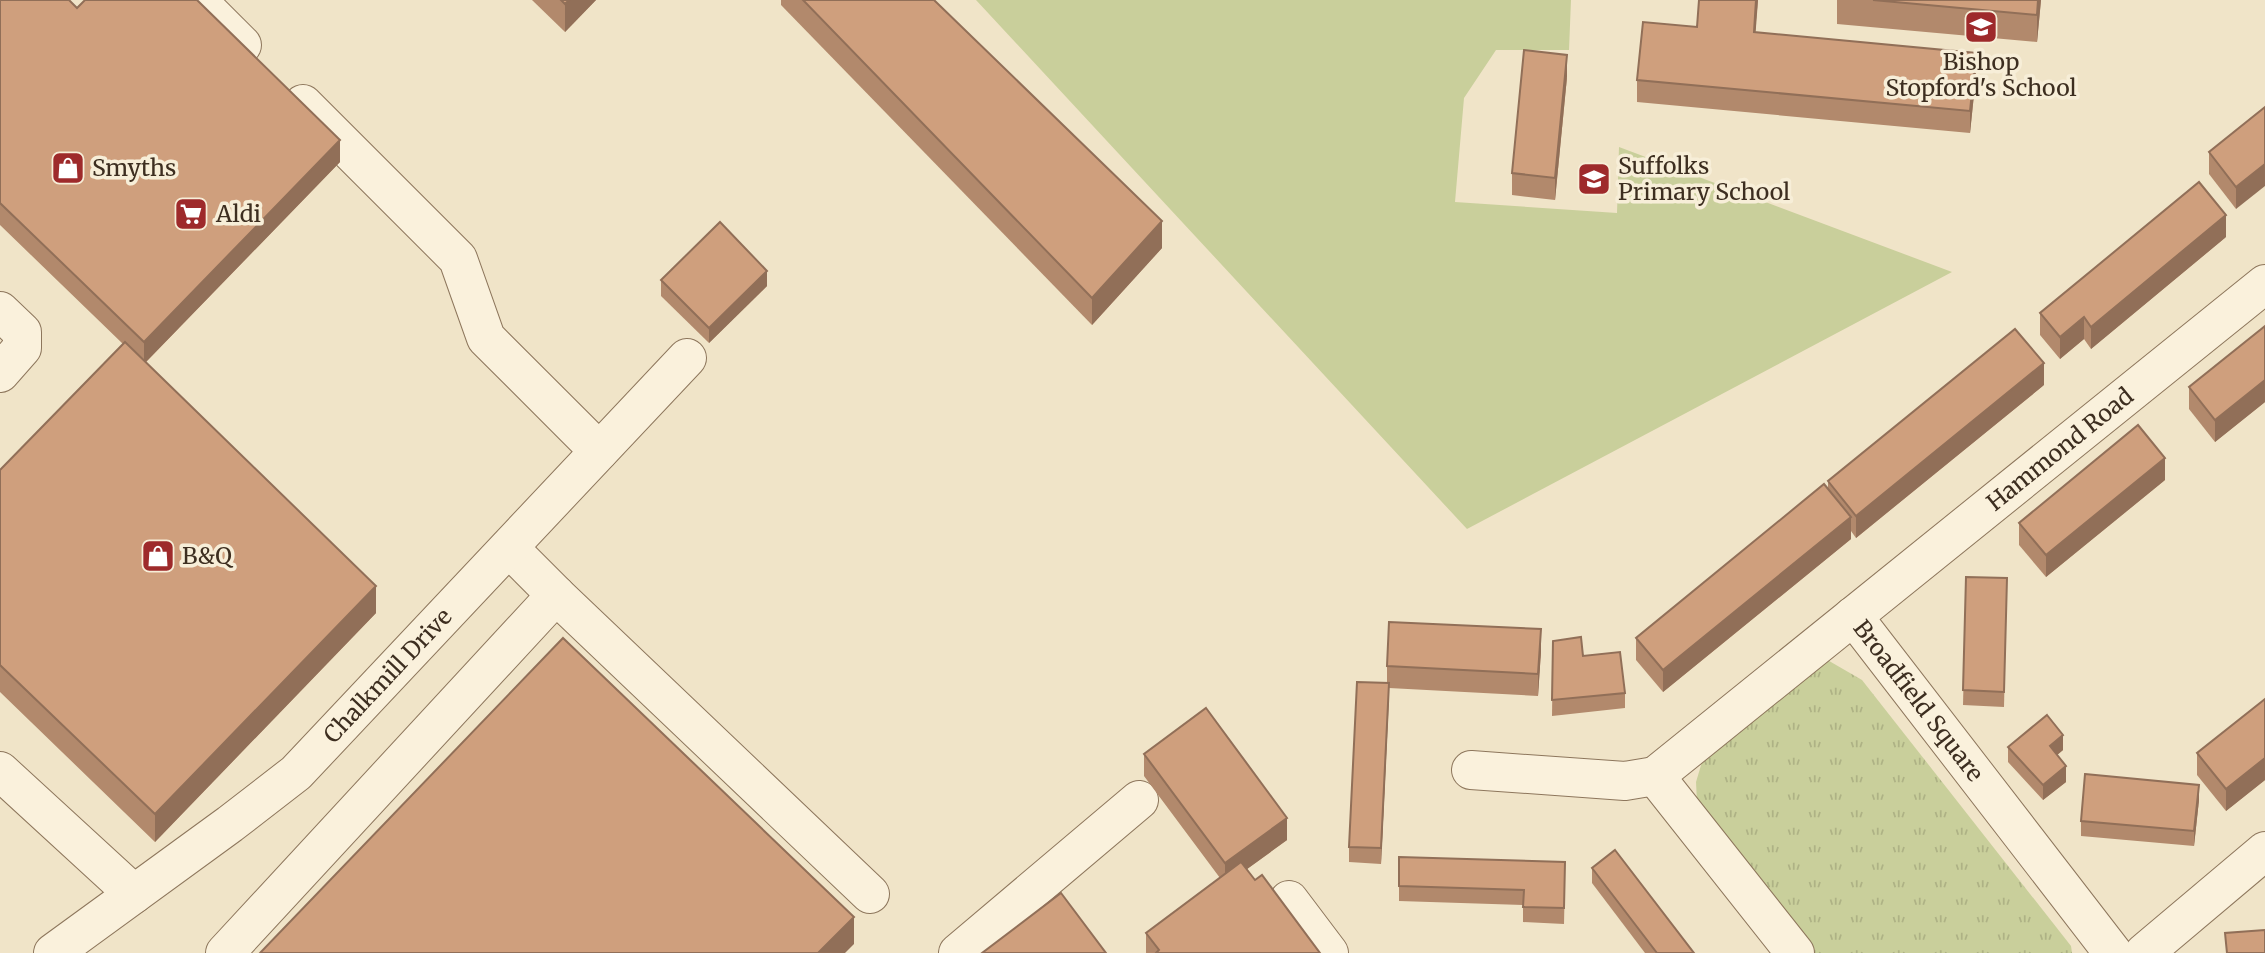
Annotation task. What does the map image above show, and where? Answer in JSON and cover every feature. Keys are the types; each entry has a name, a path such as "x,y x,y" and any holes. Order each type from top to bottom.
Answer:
{"street":[{"path":"197,0 458,259 486,338 599,451"},
{"name":"Hammond Road","path":"1853,616 2265,284"},
{"path":"0,311 22,332 22,348 0,373"},
{"name":"Chalkmill Drive","path":"53,953 296,773 687,358"},
{"path":"509,548 870,894"},
{"path":"225,953 556,595"},
{"name":"Broadfield Square","path":"1655,776 1853,616 2113,953"},
{"path":"1471,770 1625,781 1655,776 1795,953"},
{"path":"0,771 134,894"},
{"path":"957,953 1139,800"},
{"path":"2144,953 2265,851"},
{"path":"1289,900 1329,953"}],"green space":[{"name":"Suffolks Primary School","path":"976,0 1571,0 1569,50 1496,50 1464,98 1455,202 1617,213 1619,147 1952,272 1467,529"},
{"path":"1824,658 1862,680 2071,946 2072,953 1812,953 1697,802 1696,782 1702,762"}],"building":[{"path":"0,0 69,0 77,8 85,0 197,0 340,140 144,342 0,203"},
{"path":"803,0 934,0 1162,221 1092,298"},
{"path":"1699,0 1756,0 1754,32 1976,53 1970,111 1637,80 1643,22 1697,27"},
{"path":"1873,0 2038,0 2037,15"},
{"path":"1524,50 1567,55 1555,178 1512,173"},
{"path":"2265,107 2265,164 2236,187 2209,152"},
{"path":"2199,182 2226,215 2091,327 2084,317 2060,337 2040,313"},
{"path":"720,222 767,271 709,328 661,280"},
{"path":"2265,326 2265,380 2215,420 2189,387"},
{"path":"2015,329 2044,363 1856,516 1828,481"},
{"name":"B&Q","path":"125,342 376,586 155,814 0,665 0,470"},
{"path":"2138,425 2165,458 2046,555 2019,523"},
{"path":"1824,484 1851,517 1663,670 1636,638"},
{"path":"1966,577 2007,578 2004,692 1963,690"},
{"path":"1389,622 1541,629 1538,674 1387,666"},
{"path":"1581,637 1583,656 1620,652 1625,693 1552,700 1553,641"},
{"path":"563,638 854,917 818,953 260,953"},
{"path":"1357,682 1389,683 1381,848 1349,847"},
{"path":"2265,699 2265,758 2226,789 2197,753"},
{"path":"1206,708 1287,818 1225,863 1144,754"},
{"path":"2047,715 2063,735 2050,746 2066,766 2043,785 2008,747"},
{"path":"2085,774 2199,785 2194,831 2081,821"},
{"path":"1615,850 1694,953 1657,953 1592,868"},
{"path":"1399,857 1565,862 1564,908 1523,907 1524,890 1399,886"},
{"path":"1241,862 1255,880 1262,875 1320,953 1156,953 1159,950 1146,933"},
{"path":"1061,893 1106,953 982,953"},
{"path":"2265,930 2265,953 2227,953 2225,933"}],"place":[{"name":"Bishop Stopford's School","path":"1981,27"},
{"name":"Smyths","path":"68,168"},
{"name":"Suffolks Primary School","path":"1594,179"},
{"name":"Aldi","path":"191,214"},
{"name":"B&Q","path":"158,556"}]}
